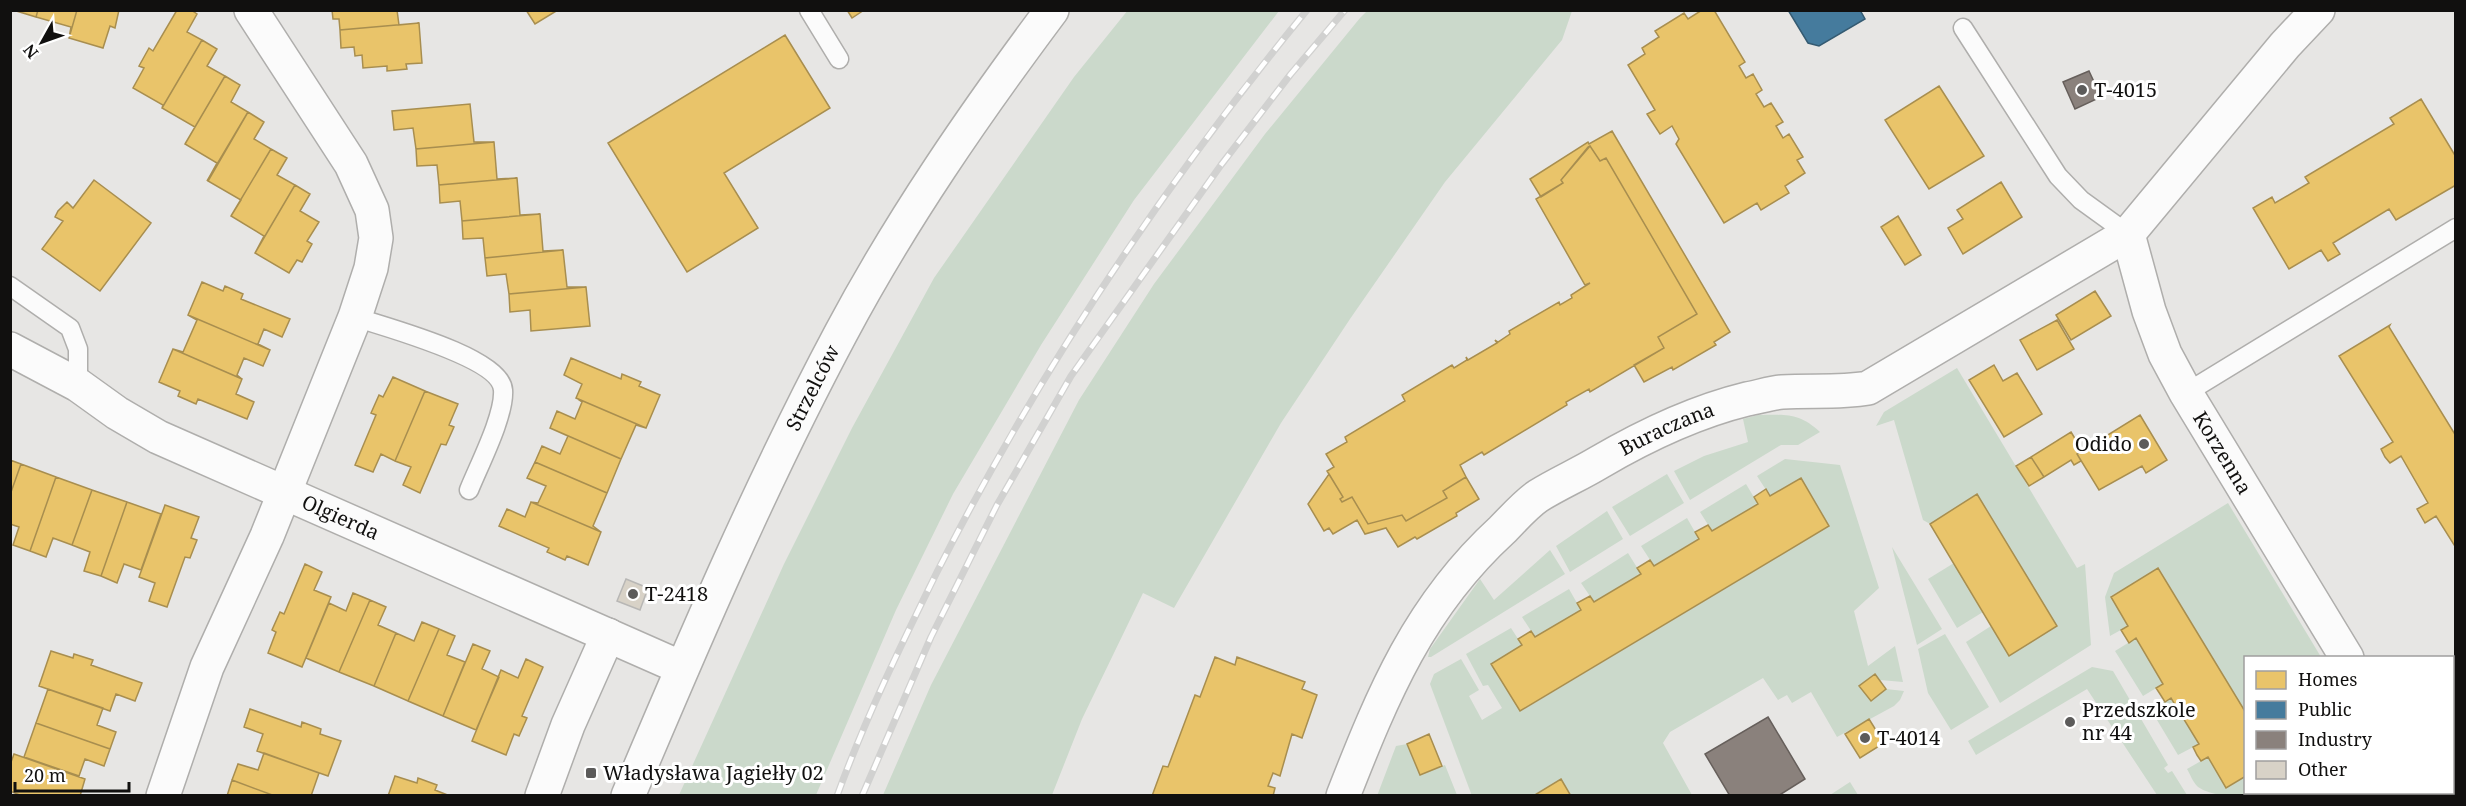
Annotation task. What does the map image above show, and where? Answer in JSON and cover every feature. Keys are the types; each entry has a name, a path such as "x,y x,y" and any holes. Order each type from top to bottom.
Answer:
{"street":[{"path":"163,795 207,667 267,536 355,317 371,268 376,238 372,210 351,164 250,10"},
{"name":"Strzelców","path":"628,795 682,668 766,483 841,333 923,195 987,97 1052,10"},
{"path":"2128,234 2285,45 2318,10"},
{"name":"Korzenna","path":"2128,234 2149,311 2165,354 2186,393 2346,656"},
{"name":"Buraczana","path":"1343,795 1371,723 1401,659 1438,602 1457,575 1482,548 1537,497 1635,440 1684,420 1744,400 1781,392 1822,393 1868,388 2128,234"},
{"name":"Olgierda","path":"10,348 78,385 117,413 158,437 682,668"},
{"path":"542,795 567,725 608,635"}],"lane":[{"path":"809,10 840,59"},
{"path":"1963,28 2058,176 2081,200 2128,234"},
{"path":"2186,393 2456,228"},
{"path":"10,286 69,328 78,349 78,385"},
{"path":"355,317 472,357 492,372 503,387 502,405 469,490"}],"green space":[{"path":"1128,10 1279,11 1134,200 1041,345 953,494 896,610 816,795 679,795 784,564 852,428 934,278 1074,77"},
{"path":"1368,10 1572,11 1562,40 1445,182 1350,319 1281,423 1174,608 1143,593 1082,719 1052,795 883,795 931,685 1079,400 1154,284 1265,134"},
{"path":"1957,368 2077,568 2085,564 2091,645 2000,703 1966,642 1991,626 2009,656 2057,626 1977,494 1930,524 1923,520 1894,420 1876,426 1884,412"},
{"path":"1758,415 1791,416 1805,421 1820,432 1798,445 1781,445 1690,500 1674,471 1704,456 1748,442 1743,419"},
{"path":"1785,459 1840,465 1879,588 1854,611 1868,666 1895,646 1903,682 1880,680 1874,674 1859,686 1871,701 1886,689 1904,691 1900,700 1894,706 1837,737 1811,692 1792,703 1787,695 1778,700 1763,678 1670,732 1663,743 1692,795 1571,795 1561,779 1533,795 1472,796 1430,684 1434,674 1461,659 1479,690 1469,696 1482,720 1502,708 1488,685 1483,686 1466,654 1511,628 1522,645 1521,711 1829,526 1801,478 1770,496 1757,476"},
{"path":"1667,474 1684,503 1630,536 1612,507"},
{"path":"1746,484 1758,504 1712,531 1700,512"},
{"path":"2228,503 2320,656 2244,656 2244,711 2159,568 2111,596 2128,626 2110,636 2105,597 2114,573"},
{"path":"1607,511 1623,539 1570,572 1556,546"},
{"path":"1687,518 1699,539 1654,566 1641,546"},
{"path":"1892,547 1942,629 1917,645"},
{"path":"1550,550 1565,574 1428,657 1430,649 1480,579 1494,600"},
{"path":"1628,553 1641,574 1594,602 1581,583"},
{"path":"1954,563 1983,612 1957,628 1928,579"},
{"path":"1569,589 1581,610 1535,637 1522,617"},
{"path":"1945,634 1989,707 1951,730 1928,693 1918,649"},
{"path":"2136,638 2163,684 2143,696 2115,651"},
{"path":"2092,667 2113,671 2168,765 2164,768 2168,773 2172,771 2187,795 2157,795 2087,689 1976,755 1968,741"},
{"path":"2171,698 2199,744 2178,755 2151,710"},
{"path":"1407,744 1420,775 1445,765 1457,795 1377,796 1396,746"},
{"path":"2208,757 2226,787 2244,777 2244,794 2256,794 2227,796 2210,792 2197,786 2187,769"},
{"path":"1850,782 1858,795 1830,795"}],"building: Homes":[{"path":"13,10 38,10 36,17"},
{"path":"38,10 77,10 69,38 71,27 36,17"},
{"path":"77,10 119,10 115,28 110,26 103,48 69,38"},
{"path":"177,10 191,10 197,14 187,32 202,40 162,108 163,105 133,88 144,68 139,66 149,48 153,51"},
{"path":"332,10 397,10 399,25 340,30 339,19 333,19"},
{"path":"526,10 558,10 535,24"},
{"path":"847,10 864,10 852,18"},
{"path":"1702,10 1714,10 1745,62 1739,66 1746,78 1753,74 1762,90 1756,94 1764,107 1771,103 1783,122 1776,126 1783,138 1789,134 1803,157 1797,160 1805,173 1785,186 1789,193 1761,210 1757,203 1724,223 1676,144 1679,139 1672,126 1660,134 1647,114 1655,110 1628,65 1645,54 1642,48 1659,37 1655,31 1684,13 1688,19"},
{"path":"419,23 422,63 406,64 407,69 387,71 387,66 363,68 362,55 355,56 354,47 341,48 340,30"},
{"path":"785,35 830,108 724,173 758,228 687,272 608,143"},
{"path":"202,40 217,49 207,66 225,76 195,127 162,108"},
{"path":"225,76 240,85 231,102 248,112 207,181 217,163 185,144"},
{"path":"1939,86 1984,156 1929,189 1885,120"},
{"path":"2421,99 2456,157 2456,185 2396,220 2389,209 2333,243 2340,254 2328,261 2321,250 2289,269 2253,208 2272,197 2275,203 2309,183 2305,177 2394,124 2390,118"},
{"path":"470,104 474,142 494,142 416,149 413,128 394,130 392,111"},
{"path":"248,112 264,122 254,139 271,149 241,200 208,181"},
{"path":"1612,131 1730,332 1714,342 1716,345 1673,370 1672,367 1644,382 1634,365 1664,348 1658,337 1697,314 1606,158 1600,161 1590,146 1588,147 1561,180 1563,183 1541,197 1530,179 1588,142 1589,144"},
{"path":"494,142 497,179 517,178 439,185 437,165 417,166 416,149"},
{"path":"1590,146 1600,161 1606,158 1697,314 1658,337 1664,348 1590,392 1589,389 1566,402 1567,405 1484,455 1482,452 1460,465 1466,477 1443,491 1447,498 1406,521 1402,515 1368,524 1352,497 1342,502 1340,499 1343,497 1327,471 1334,467 1326,454 1347,442 1345,437 1405,401 1402,395 1452,365 1454,368 1467,360 1466,357 1468,360 1497,343 1495,340 1498,342 1510,334 1509,331 1559,302 1560,305 1572,298 1571,295 1590,283 1585,285 1536,199 1563,183 1561,180"},
{"path":"271,149 287,158 277,175 295,185 255,253 264,236 231,216"},
{"path":"517,178 520,215 540,214 462,221 460,201 440,203 439,185"},
{"path":"94,180 151,223 100,291 42,249 63,221 55,217 58,211 67,202 73,208"},
{"path":"2001,182 2022,217 1963,254 1948,228 1963,219 1957,210"},
{"path":"295,185 310,194 300,211 319,222 307,241 312,244 302,262 297,260 289,273 255,253"},
{"path":"540,214 543,251 563,250 485,258 483,238 463,239 462,221"},
{"path":"1898,216 1921,255 1905,265 1881,227"},
{"path":"563,250 567,287 586,287 509,294 506,274 487,276 485,258"},
{"path":"202,282 223,291 225,286 243,294 241,299 290,319 282,337 264,329 258,344 270,350 188,315"},
{"path":"586,287 590,326 531,331 530,310 510,312 509,294"},
{"path":"2095,291 2111,316 2071,340 2056,315"},
{"path":"188,315 270,350 263,366 244,358 237,375 242,379 173,349 183,352 197,320"},
{"path":"2057,320 2074,349 2037,370 2020,340"},
{"path":"2390,325 2389,327 2456,436 2456,548 2436,516 2425,523 2417,509 2428,503 2401,456 2390,463 2385,457 2381,449 2393,442 2339,356"},
{"path":"173,349 242,379 236,394 254,402 247,419 198,399 196,404 178,396 180,391 159,382"},
{"path":"571,358 621,379 622,374 641,382 639,386 660,395 646,428 576,398 582,384 564,375"},
{"path":"1994,365 2003,381 2017,373 2042,414 2004,437 1969,380"},
{"path":"393,377 425,391 395,461 381,454 373,472 355,465 376,415 371,413 379,395 383,397"},
{"path":"425,391 458,404 449,425 454,427 446,445 441,444 420,493 403,485 411,467 395,461"},
{"path":"576,398 646,428 636,425 621,459 550,428 557,411 575,419 582,402"},
{"path":"2140,415 2167,460 2146,473 2142,466 2099,490 2077,454"},
{"path":"550,428 621,459 607,493 535,462 542,446 560,454 568,436"},
{"path":"2071,432 2082,450 2077,454 2081,461 2074,465 2071,460 2044,477 2031,457"},
{"path":"2031,457 2044,477 2029,486 2016,466"},
{"path":"10,460 21,464 10,495"},
{"path":"535,462 607,493 593,526 601,532 531,502 538,503 546,486 527,478"},
{"path":"21,464 56,477 30,551 13,545 19,527 10,524 10,495"},
{"path":"1329,474 1343,497 1340,499 1342,502 1352,497 1368,524 1402,515 1406,521 1447,498 1443,491 1466,477 1479,499 1456,513 1457,516 1398,547 1386,528 1365,534 1357,520 1333,534 1329,528 1324,531 1308,504"},
{"path":"56,477 92,490 72,545 53,538 46,557 30,551"},
{"path":"1801,478 1829,526 1520,711 1491,664 1522,645 1518,639 1531,631 1535,637 1581,610 1577,603 1590,596 1594,602 1641,574 1637,568 1650,560 1654,566 1699,539 1695,532 1708,525 1712,531 1758,504 1754,497 1766,489 1770,496"},
{"path":"92,490 127,502 101,576 84,571 90,552 72,545"},
{"path":"1977,494 2057,626 2009,656 1930,524"},
{"path":"127,502 161,514 141,570 124,564 117,583 101,576"},
{"path":"531,502 601,532 588,565 567,556 565,560 547,552 549,548 499,526 507,509 525,517"},
{"path":"165,505 199,517 191,538 197,540 190,558 185,557 167,607 149,601 155,583 139,577"},
{"path":"305,564 322,572 314,590 331,597 302,667 268,653 276,632 272,630 280,612 284,614"},
{"path":"2158,568 2244,710 2244,777 2226,788 2208,757 2201,761 2193,747 2199,744 2171,698 2165,702 2156,688 2163,684 2136,638 2129,643 2121,630 2128,626 2111,597"},
{"path":"353,593 370,600 339,672 306,658 329,603 346,611"},
{"path":"370,600 386,607 378,625 396,633 374,686 339,672"},
{"path":"422,622 439,629 408,701 374,686 396,633 414,641"},
{"path":"439,629 455,636 447,655 465,662 443,716 408,701"},
{"path":"473,644 490,651 482,669 499,677 476,730 443,716"},
{"path":"51,651 73,658 74,654 93,660 91,665 142,683 135,701 116,694 110,711 39,686"},
{"path":"1215,657 1235,665 1237,657 1305,682 1302,689 1317,695 1302,738 1292,734 1280,776 1273,773 1268,786 1275,788 1273,796 1152,796 1163,766 1168,767 1195,695 1200,697"},
{"path":"526,659 543,667 522,716 527,718 519,736 514,734 506,755 472,741 501,670 518,678"},
{"path":"1875,674 1886,689 1871,701 1859,686"},
{"path":"48,689 103,708 97,725 116,732 110,749 36,723"},
{"path":"250,709 301,727 302,722 321,729 320,734 341,741 328,776 257,751 263,734 244,727"},
{"name":"T-4014","path":"1869,719 1884,743 1860,758 1845,734"},
{"path":"36,723 110,749 104,766 85,759 79,776 24,757"},
{"path":"1429,734 1442,766 1420,775 1407,744"},
{"path":"264,753 319,773 311,796 275,796 232,780 238,764 258,770"},
{"path":"14,754 85,779 80,796 22,796 10,791 10,765"},
{"path":"395,776 417,783 418,778 437,785 435,790 450,796 388,796"},
{"path":"1561,779 1571,796 1533,796"},
{"path":"232,780 275,796 227,796"}],"building: Public":[{"path":"1788,10 1860,10 1865,19 1819,46 1808,43"}],"building: Industry":[{"name":"T-4015","path":"2089,71 2101,97 2075,109 2063,82"},
{"path":"1768,717 1805,779 1778,796 1730,796 1705,754"}],"building: Other":[{"name":"T-2418","path":"626,579 648,588 640,610 617,601"}],"railway":[{"path":"837,796 871,711 937,572 976,497 1061,352 1154,211 1203,143 1307,10"},
{"path":"862,796 931,637 997,505 1071,376 1221,165 1290,75 1345,10"}],"place":[{"name":"T-4015","path":"2082,90"},
{"name":"Odido","path":"2144,444"},
{"name":"T-2418","path":"633,594"},
{"name":"Przedszkole nr 44","path":"2070,722"},
{"name":"T-4014","path":"1865,738"},
{"name":"Władysława Jagiełły 02","path":"591,773"}]}
